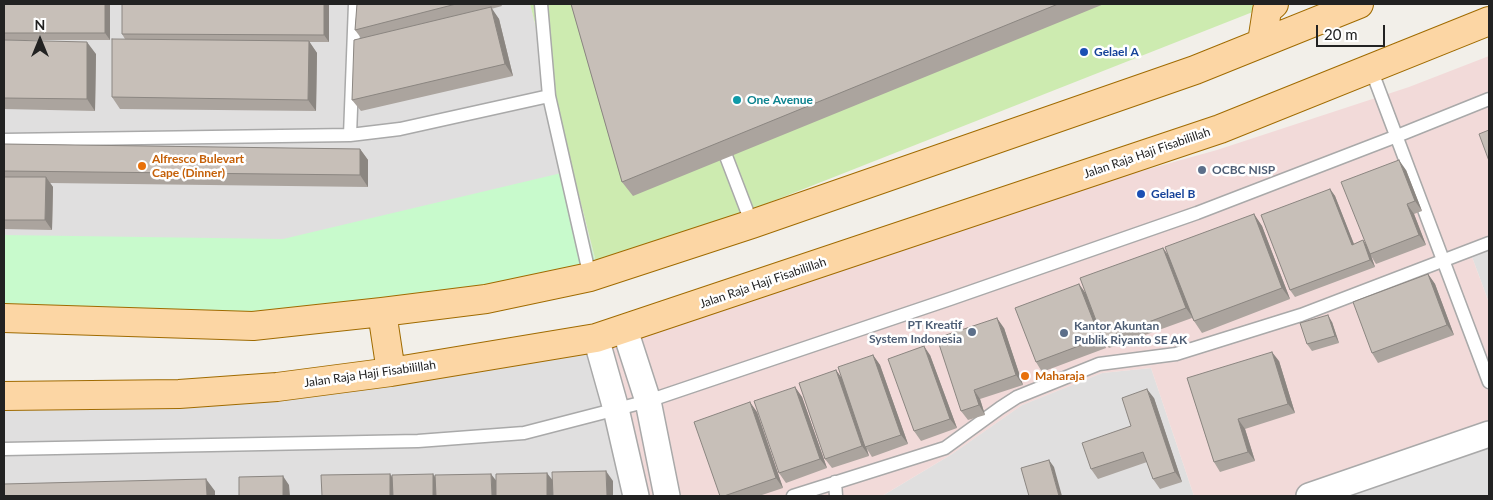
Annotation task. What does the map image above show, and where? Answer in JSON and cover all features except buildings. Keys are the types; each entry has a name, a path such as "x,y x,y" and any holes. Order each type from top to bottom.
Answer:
{"main road":[{"path":"1262,42 1267,10 1274,4"},
{"path":"4,318 253,326 486,299 590,277 752,224 1195,70 1359,4"},
{"name":"Jalan Raja Haji Fisabilillah","path":"4,396 179,394 278,387 391,372 596,338 625,330 1220,129 1489,21"},
{"path":"382,312 391,372"}],"street":[{"path":"625,330 648,401 667,496"},
{"path":"596,338 616,409 636,496"},
{"path":"1309,496 1489,434"}],"lane":[{"path":"350,135 355,4"},
{"path":"542,4 549,96 590,277"},
{"path":"1371,69 1489,382"},
{"path":"4,140 350,135 400,130 549,96"},
{"path":"4,449 418,441 524,433 648,401 1196,213 1489,99"},
{"path":"716,131 752,224"},
{"path":"793,496 945,448 1017,397 1099,364 1176,354 1301,315 1445,262 1489,243"},
{"path":"835,482 836,496"}],"shaded area":[{"path":"4,4 530,4 598,270 161,330 4,333"},
{"path":"1489,56 1489,250 1472,257 1489,303 1489,435 1298,496 1194,496 1151,368 1102,373 1022,405 952,454 882,496 631,496 601,334 925,231 1217,150 1409,87"},
{"path":"1489,250 1489,303 1472,257"},
{"path":"601,334 631,496 4,496 4,383 142,386 447,358"},
{"path":"1151,368 1194,496 882,496 952,454 1022,405 1102,373"},
{"path":"1489,435 1489,496 1298,496"}],"green space":[{"path":"530,4 1273,4 598,270"},
{"path":"570,171 598,270 161,330 4,332 4,235 283,239"}],"place":[{"name":"Gelael A","path":"1084,52"},
{"name":"One Avenue","path":"737,100"},
{"name":"Alfresco Bulevart Cape (Dinner)","path":"142,166"},
{"name":"OCBC NISP","path":"1202,170"},
{"name":"Gelael B","path":"1141,194"},
{"name":"PT Kreatif System Indonesia","path":"972,332"},
{"name":"Kantor Akuntan Publik Riyanto SE AK","path":"1064,333"},
{"name":"Maharaja","path":"1025,376"}]}
